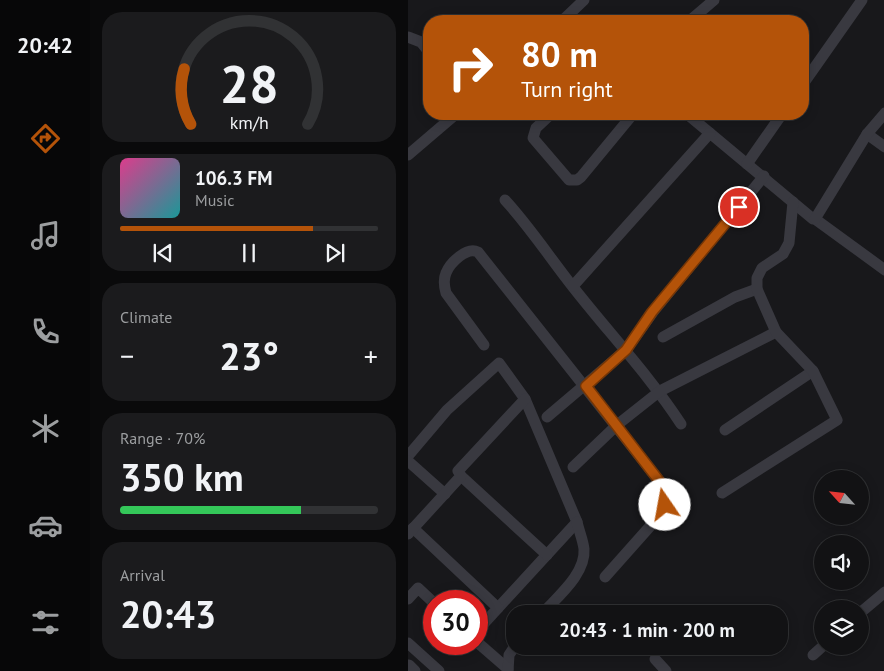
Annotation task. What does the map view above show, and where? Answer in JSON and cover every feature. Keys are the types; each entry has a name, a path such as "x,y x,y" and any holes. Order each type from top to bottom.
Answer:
{"street":[{"path":"573,15 584,0"},
{"path":"696,15 714,0"},
{"path":"809,75 862,0"},
{"path":"408,37 423,44"},
{"path":"816,219 868,134 884,113"},
{"path":"408,155 449,120"},
{"path":"545,120 536,128 533,138 569,180 577,180 628,120"},
{"path":"694,120 764,176 812,219 816,219 884,270"},
{"path":"747,164 778,120"},
{"path":"573,286 710,133"},
{"path":"868,134 884,147"},
{"path":"547,417 586,386 626,350 652,312 764,176"},
{"path":"505,200 660,391 681,424"},
{"path":"722,493 837,420 813,371 776,332 757,289 756,278 762,268 783,254 789,243 793,202"},
{"path":"484,346 452,301 443,283 445,273 451,264 473,249 478,252 617,425 660,482 666,494 665,505 661,514 605,577"},
{"path":"663,337 735,297 757,289"},
{"path":"573,468 617,425 660,391 776,332"},
{"path":"408,456 447,410 499,362 525,399 577,522 584,550 582,563 575,576 550,605"},
{"path":"725,430 813,371"},
{"path":"525,399 458,471 547,554"},
{"path":"408,461 445,494"},
{"path":"462,476 411,531 498,608"},
{"path":"488,619 577,522"},
{"path":"408,599 418,588 423,593"},
{"path":"869,605 884,592"},
{"path":"408,643 439,671"},
{"path":"488,652 508,670"},
{"path":"508,670 509,655"},
{"path":"655,659 666,671"}],"route":[{"path":"665,505 666,494 660,482 586,386 626,350 652,312 739,207"}]}
